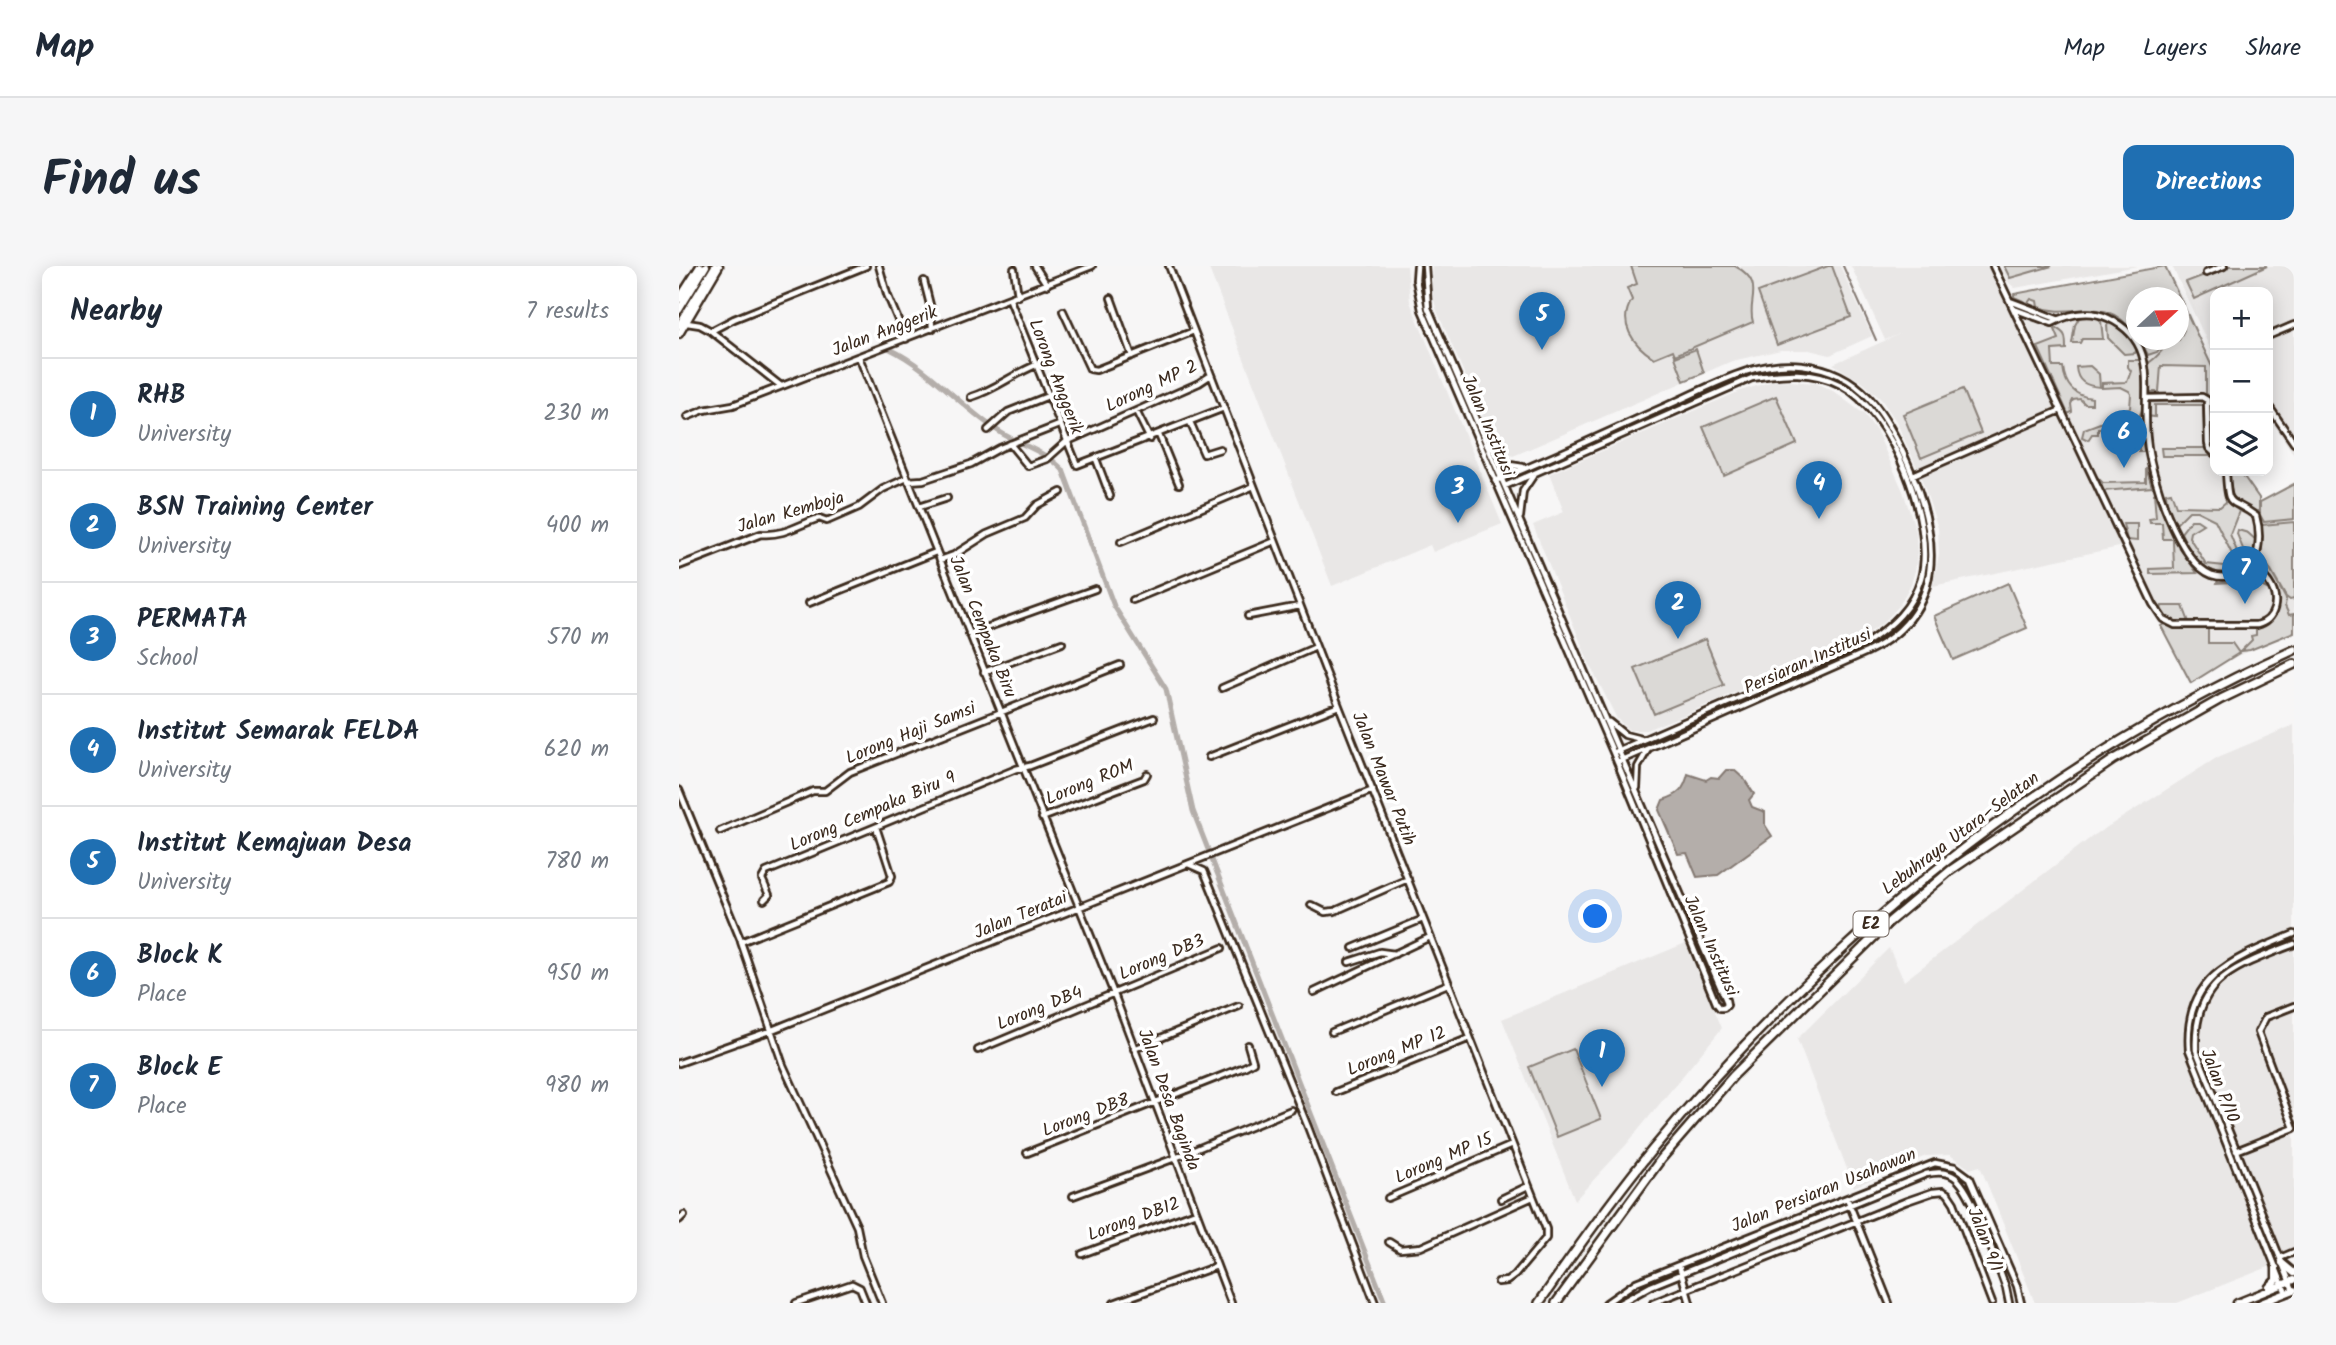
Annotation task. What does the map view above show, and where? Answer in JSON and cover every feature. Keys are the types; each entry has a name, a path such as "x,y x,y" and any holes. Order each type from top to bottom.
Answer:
{"highway":[{"name":"Lebuhraya Utara–Selatan","path":"1539,1303 1651,1151 1724,1068 1805,986 1883,913 2003,819 2105,751 2216,688 2294,650"},
{"name":"Lebuhraya Utara–Selatan","path":"1556,1303 1661,1159 1733,1076 1889,922 1951,870 2113,760 2221,699 2294,664"}],"main road":[{"path":"679,299 700,266"},
{"path":"679,310 706,266"},
{"path":"679,334 717,266"},
{"path":"2262,1293 2276,1280 2280,1263 2294,1273"},
{"path":"2237,1303 2289,1282"},
{"path":"2261,1303 2291,1291"}],"street":[{"path":"711,331 734,319 866,266"},
{"path":"879,266 887,294 906,339"},
{"path":"1035,266 1047,285"},
{"name":"Jalan Anggerik","path":"687,417 704,410 733,405 782,387 1092,266"},
{"name":"Jalan Mawar Putih","path":"1168,266 1546,1230 1546,1238 1515,1275 1507,1281 1498,1282"},
{"name":"Jalan Institusi","path":"1417,266 1416,280 1422,310 1495,481 1616,751 1623,760 1726,1000 1727,1005 1724,1008 1720,1008 1716,1003 1617,762 1616,751 1606,719 1428,308 1425,266"},
{"path":"1993,266 2153,604 2165,620 2175,625 2266,623 2274,612 2274,594 2267,580 2253,567"},
{"path":"2206,273 2224,266"},
{"path":"1014,269 1018,296"},
{"path":"924,281 931,309 932,329"},
{"path":"1111,298 1132,356"},
{"name":"Lorong Anggerik","path":"1010,300 1075,464 1080,465 1096,459"},
{"path":"2009,301 2059,319"},
{"path":"2013,309 2052,323 2077,314 2095,313 2123,327 2139,346 2143,356 2147,379 2146,439 2154,475 2167,513 2189,555 2199,567 2220,577 2253,567"},
{"path":"1063,311 1090,369 1096,370 1194,331"},
{"path":"683,324 700,325 711,331 782,387"},
{"path":"2273,334 2294,325"},
{"name":"Jalan Cempaka Biru","path":"859,357 1079,908"},
{"name":"Persiaran Institusi","path":"1495,481 1750,370 1800,364 1844,377 1865,392 1881,411 1913,475 1927,515 1931,537 1931,565 1928,581 1916,610 1898,633 1881,646 1617,762"},
{"path":"971,397 988,392 1016,373 1036,365"},
{"name":"Persiaran Institusi","path":"1499,489 1752,378 1777,374 1802,373 1822,378 1851,391 1875,414 1896,452 1920,517 1924,547 1921,578 1900,618 1868,642 1616,751"},
{"name":"Lorong MP 2","path":"1016,442 1028,466 1047,459 1066,442 1199,383 1211,375"},
{"path":"990,428 1008,412 1048,396"},
{"path":"2147,398 2202,397 2207,400 2207,443 2210,449"},
{"path":"1110,496 1096,459 1224,408"},
{"path":"1136,411 1150,439"},
{"path":"1913,475 2061,411"},
{"path":"2273,412 2294,443"},
{"path":"1190,422 1204,454 1220,449"},
{"path":"908,480 923,480 971,464 1059,425"},
{"path":"1159,435 1179,484"},
{"path":"1486,441 1513,467 1530,466"},
{"path":"1520,521 1523,491 1536,473"},
{"path":"2227,476 2229,500 2256,516 2259,524 2259,548 2253,567"},
{"name":"Jalan Kemboja","path":"679,566 761,534 787,532 819,517 827,521 859,507 883,489 908,480"},
{"path":"1121,542 1254,486"},
{"path":"940,560 954,555 987,534 1025,518 1037,505 1061,492"},
{"path":"919,507 947,498"},
{"path":"1133,600 1275,541"},
{"path":"809,603 936,552"},
{"path":"969,634 1095,589"},
{"path":"1248,616 1300,606"},
{"path":"984,672 1062,643"},
{"path":"1222,688 1316,647"},
{"name":"Lorong Haji Samsi","path":"720,831 813,791 825,791 851,772 1120,665"},
{"path":"1209,757 1339,706"},
{"name":"Lorong Cempaka Biru 9","path":"764,900 769,895 762,879 766,872 1022,768 1154,718"},
{"path":"1606,719 1625,735 1644,739"},
{"path":"1637,793 1638,767 1650,748"},
{"name":"Lorong ROM","path":"1042,818 1144,779 1147,774"},
{"path":"679,790 741,942 789,1079 857,1227 863,1256 882,1303"},
{"name":"Jalan Teratai","path":"679,1063 772,1030 1373,790"},
{"path":"741,942 890,882 892,876 876,827"},
{"path":"1187,864 1204,871 1312,1138 1375,1303"},
{"path":"1311,905 1325,912 1335,911 1408,879"},
{"name":"Jalan Desa Baginda","path":"1079,908 1231,1303"},
{"path":"1353,948 1423,919"},
{"name":"Jalan P/10","path":"2291,1291 2230,1153 2189,1050 2190,1018 2203,985 2230,962 2294,934"},
{"path":"1314,992 1430,937"},
{"name":"Jalan P/10","path":"2280,1263 2196,1050 2197,1020 2211,990 2224,976 2235,968 2294,944"},
{"name":"Lorong DB3","path":"1114,994 1222,948"},
{"path":"1349,962 1380,952 1396,954"},
{"path":"1332,1032 1448,984"},
{"name":"Lorong DB4","path":"978,1050 1114,994"},
{"path":"1134,1049 1240,1006"},
{"path":"2230,1153 2294,1128 2292,1114 2258,1032 2266,1017 2294,1006"},
{"name":"Lorong MP 12","path":"1336,1092 1470,1038"},
{"name":"Lorong DB8","path":"1027,1153 1155,1104 1253,1062 1248,1045"},
{"path":"1073,1196 1291,1110"},
{"name":"Lorong MP 15","path":"1388,1198 1512,1145"},
{"name":"Jalan Persiaran Usahawan","path":"1606,1303 1636,1282 1930,1164 1945,1164 1959,1169 1970,1178 2017,1286 2021,1303"},
{"name":"Jalan Persiaran Usahawan","path":"1620,1303 1639,1291 1926,1174 1939,1172 1953,1176 1967,1191 2006,1288 2009,1303"},
{"path":"1501,1199 1528,1186"},
{"name":"Jalan 9/1","path":"1856,1221 1933,1192 1943,1191 1954,1203 1992,1303"},
{"path":"1389,1242 1400,1249 1421,1247 1533,1197"},
{"path":"1847,1198 1889,1303"},
{"name":"Lorong DB12","path":"1082,1254 1196,1212"},
{"path":"679,1220 684,1215"},
{"path":"1653,1303 1856,1221"},
{"path":"2280,1263 2294,1252"},
{"path":"1679,1265 1690,1303"},
{"path":"1114,1303 1217,1266"},
{"path":"796,1303 848,1285 860,1287 866,1303"}],"shaded area":[{"path":"1208,266 1407,266 1410,302 1502,524 1433,552 1430,545 1332,586"},
{"path":"1432,266 1840,266 1872,336 1830,355 1809,350 1781,350 1732,361 1513,456 1497,449 1437,311 1432,293"},
{"path":"1631,266 1735,266 1745,272 1753,286 1753,322 1675,355 1673,350 1654,358 1634,340 1627,325 1626,317 1632,300 1627,288 1637,284"},
{"path":"1832,266 1851,317 1777,345 1758,292"},
{"path":"1851,266 1989,266 2056,407 1918,470 1896,421 1881,399 1862,382 1833,364 1902,333 1885,340"},
{"path":"2000,266 2138,266 2015,288 2008,282"},
{"path":"2004,266 2052,266 2010,278"},
{"path":"2165,266 2175,287 2126,287 2126,350 2189,350 2189,318 2210,364 2210,476 2245,476 2263,502 2294,485 2294,632 2237,656 2191,683 2124,546 1933,586 1939,554 1938,528 1921,477 2060,414 2063,420 2062,416 2067,414 2014,294"},
{"path":"2165,266 2175,287 2126,287 2126,324 2101,310 2052,310 2038,307 2037,301 2031,299 2028,303 2014,297 2014,294"},
{"path":"2172,266 2294,266 2294,455 2273,423 2273,287 2210,287 2210,348 2189,303 2189,287 2182,287"},
{"path":"2228,266 2267,266 2221,287 2210,287 2210,292 2194,299 2186,282"},
{"path":"2088,315 2101,321 2103,339 2082,339 2080,343 2072,343 2079,318"},
{"path":"2189,317 2210,362 2210,398 2206,393 2206,367 2161,366 2159,392 2150,392 2148,363 2162,350 2189,350"},
{"path":"2112,322 2126,335 2126,350 2136,350 2135,353 2124,354 2108,338 2107,325"},
{"path":"2054,327 2065,335 2066,349 2052,350 2053,367 2063,367 2071,388 2080,395 2092,398 2092,404 2085,404 2080,399 2073,400 2072,412 2068,414 2038,347 2059,339"},
{"path":"1696,349 1704,373 1684,381 1675,357"},
{"path":"2145,350 2159,350 2157,352 2148,355"},
{"path":"2128,360 2140,360 2144,374 2145,389 2139,417 2125,417 2125,409 2130,408 2129,391 2121,387 2102,388 2102,383 2127,382 2131,371"},
{"path":"2090,366 2099,374 2100,387 2090,386 2078,376 2076,367"},
{"path":"1776,380 1816,383 1833,391 1864,414 1877,432 1903,491 1916,531 1917,553 1911,584 1899,606 1883,623 1866,635 1686,714 1646,730 1629,730 1617,719 1589,663 1533,525 1564,512 1549,474 1740,391"},
{"path":"1963,389 1981,433 1921,458 1903,414"},
{"path":"1776,396 1797,444 1724,476 1703,427"},
{"path":"2148,399 2203,399 2210,456 2162,456 2161,448 2205,448 2203,405 2155,405 2155,417 2147,416"},
{"path":"2143,422 2145,435 2144,452 2139,452 2138,427 2098,428 2098,434 2092,434 2088,440 2082,437 2084,429 2100,423"},
{"path":"2146,468 2152,487 2103,491 2096,476 2103,483 2146,482"},
{"path":"2230,476 2244,476 2259,498 2259,516 2235,500"},
{"path":"2294,484 2294,519 2264,522 2260,515 2260,502"},
{"path":"2171,492 2176,506 2220,507 2227,501 2239,511 2230,534 2238,554 2233,556 2215,520 2197,511 2189,511 2176,524 2167,505 2166,493"},
{"path":"2154,493 2174,539 2163,539 2162,523 2150,523 2149,519 2156,518"},
{"path":"2191,520 2203,524 2190,532 2189,537 2206,564 2225,566 2243,561 2245,554 2238,530 2248,533 2257,541 2252,560 2229,573 2210,569 2194,555 2181,533"},
{"path":"2294,522 2294,599 2286,597 2264,559 2286,599 2285,606 2289,615 2294,614 2294,632 2241,651 2252,640 2251,636 2256,635 2256,629 2268,623 2274,616 2277,608 2274,591 2258,564 2262,546 2262,525"},
{"path":"2123,524 2137,524 2137,541 2127,540"},
{"path":"2173,541 2197,573 2150,574 2150,569 2174,568"},
{"path":"2251,572 2268,586 2267,589 2252,581 2217,583 2218,580 2232,580"},
{"path":"2008,583 2027,628 1953,660 1934,616"},
{"path":"2162,606 2183,606 2189,622 2169,620 2161,610"},
{"path":"2164,624 2175,628 2208,628 2208,643 2232,643 2239,653 2191,683 2161,626"},
{"path":"1705,639 1724,685 1654,714 1635,669"},
{"path":"2294,725 2294,1257 2177,1303 2035,1303 1980,1166 1970,1169 1950,1155 1926,1156 1854,1187 1797,1039 1889,948 1904,981 2093,836 2218,757"},
{"path":"1726,770 1734,770 1744,779 1754,794 1749,800 1752,807 1765,812 1765,825 1772,836 1718,875 1697,877 1687,853 1678,854 1659,810 1663,800 1680,791 1688,774 1706,780 1711,777 1719,778"},
{"path":"1686,943 1722,1028 1626,1145 1575,1200 1502,1019"},
{"path":"1573,1049 1601,1119 1557,1137 1529,1067"}],"waterway":[{"path":"1843,266 1876,340"},
{"path":"890,349 920,368 988,424 1042,454 1063,470 1114,606 1166,689 1193,811 1385,1303"}],"place":[{"name":"Institut Kemajuan Desa","path":"1542,350"},
{"name":"Block K","path":"2124,468"},
{"name":"Institut Semarak FELDA","path":"1819,519"},
{"name":"PERMATA","path":"1458,523"},
{"name":"Block E","path":"2245,604"},
{"name":"BSN Training Center","path":"1678,639"},
{"name":"RHB","path":"1602,1087"}]}
